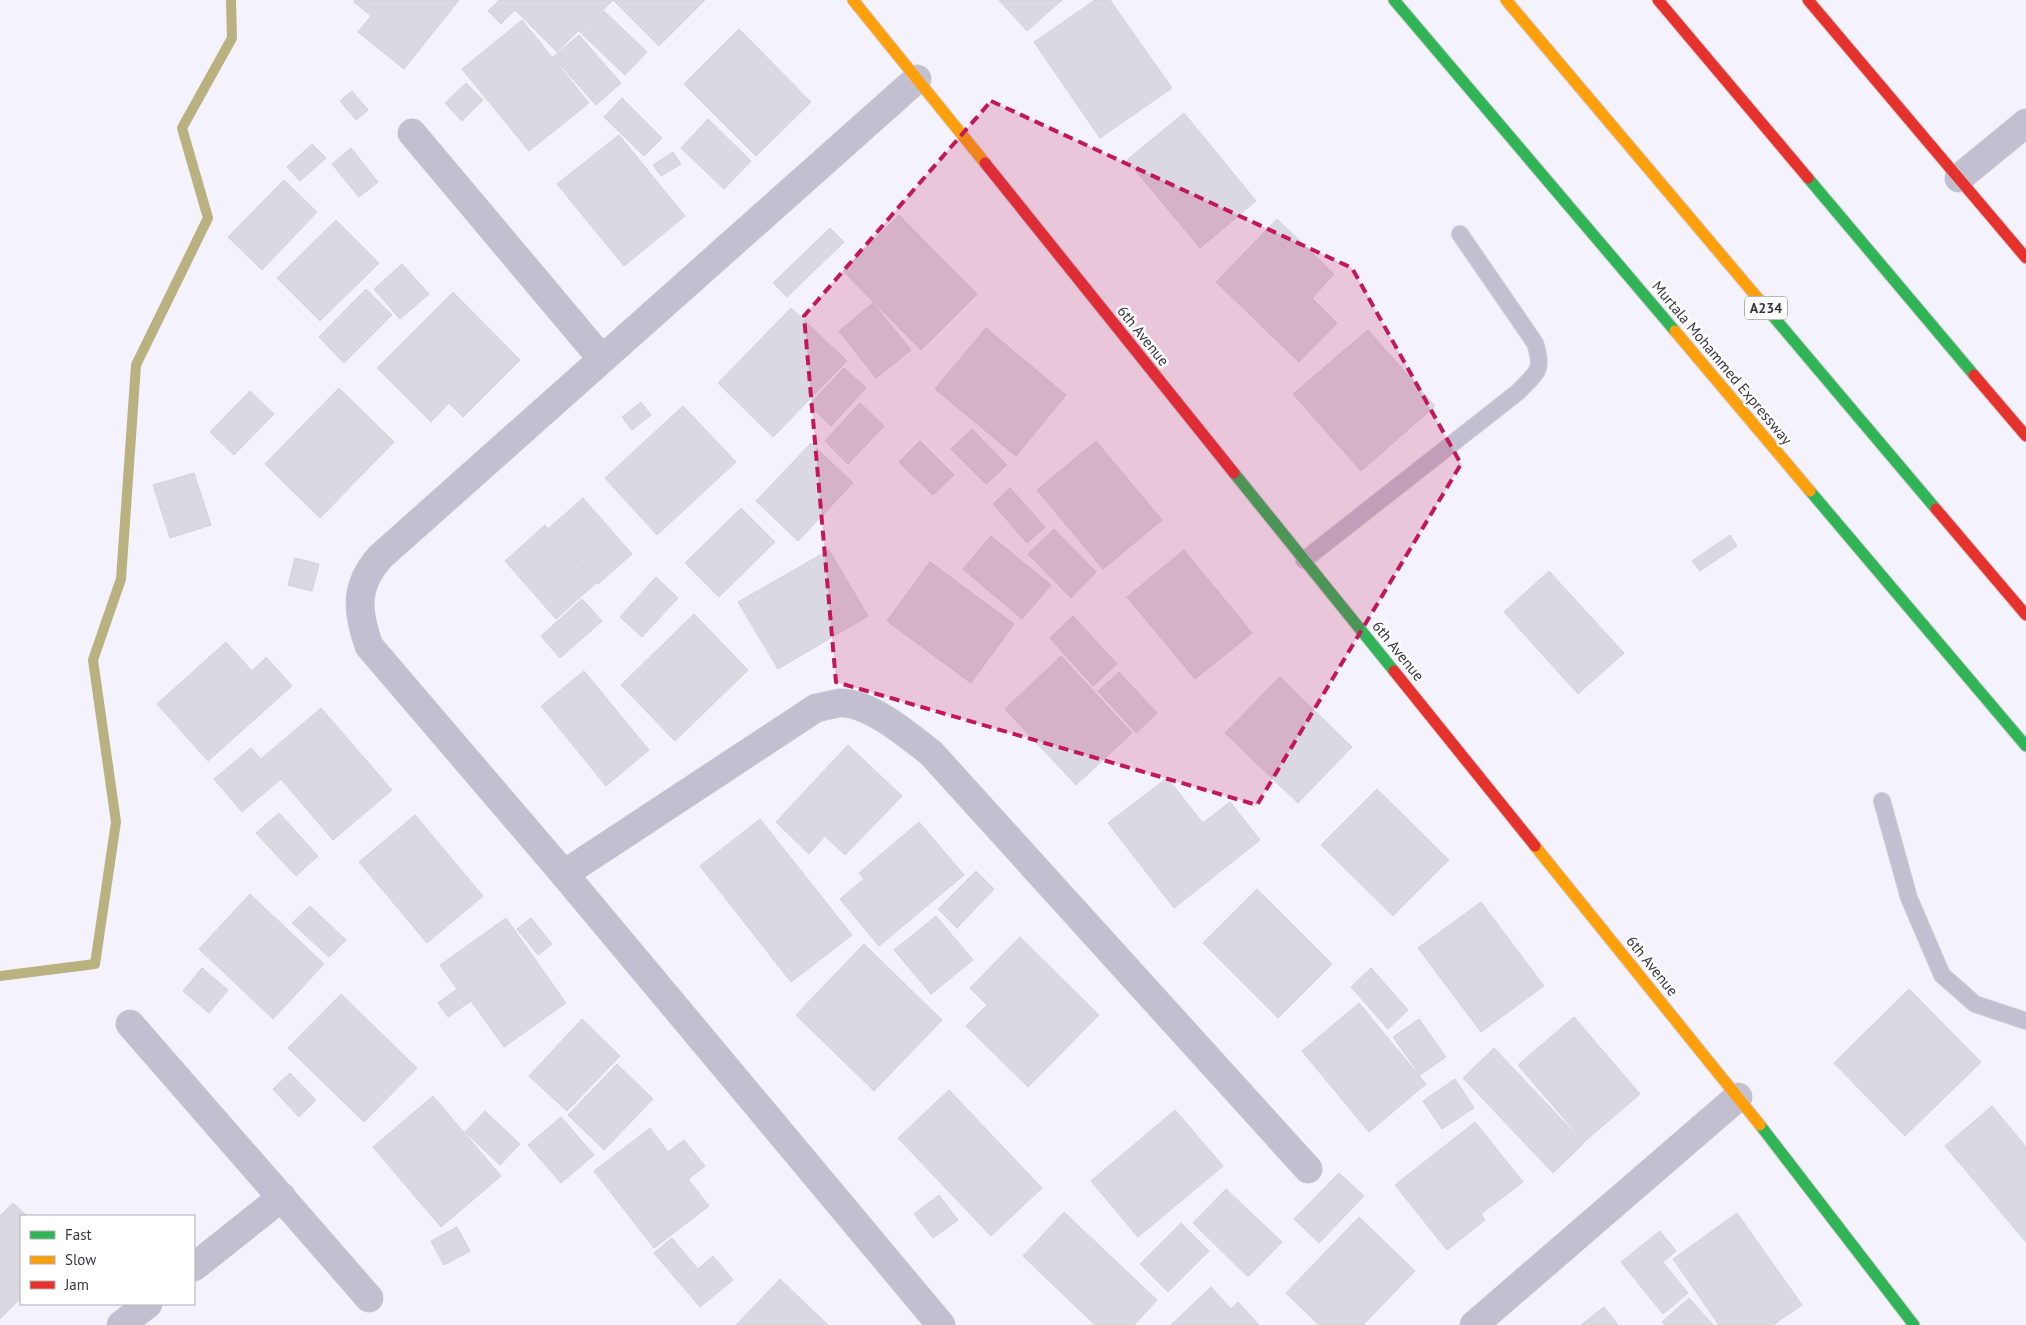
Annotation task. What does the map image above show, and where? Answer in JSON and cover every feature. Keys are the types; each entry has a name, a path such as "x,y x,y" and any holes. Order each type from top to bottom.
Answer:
{"main road":[{"name":"6th Avenue","path":"853,0 1738,1097 1914,1325"},
{"name":"Murtala Mohammed Expressway","path":"1394,0 2026,746"},
{"name":"A234","path":"1506,0 2026,615"},
{"path":"1658,0 2026,436"},
{"path":"1808,0 2026,258"}],"street":[{"path":"917,79 380,557 369,570 363,582 360,603 362,626 369,646 564,874 941,1325"},
{"path":"1959,178 2026,122"},
{"path":"412,134 602,359"},
{"path":"564,874 816,708 841,703 868,710 901,729 931,753 1308,1169"},
{"path":"130,1024 369,1298"},
{"path":"1474,1325 1738,1097"},
{"path":"195,1266 282,1197"},
{"path":"121,1325 147,1305"}],"lane":[{"path":"1304,560 1518,392 1536,374 1541,360 1535,343 1460,234"},
{"path":"1882,801 1909,898 1942,975 1975,1004 2026,1021"}],"highlighted area":[{"path":"991,101 1352,268 1461,464 1257,805 836,682 804,316"}],"building":[{"path":"355,0 459,0 404,69 358,32 371,16 354,2"},
{"path":"499,0 613,0 581,33 578,31 557,52 515,10 501,24 488,11"},
{"path":"613,0 705,0 659,46"},
{"path":"999,0 1062,0 1027,31"},
{"path":"1095,0 1110,0 1172,88 1100,138 1034,42"},
{"path":"604,11 647,52 625,75 582,34"},
{"path":"522,20 589,103 529,151 462,69"},
{"path":"739,29 811,102 756,156 684,84"},
{"path":"579,35 621,83 596,105 553,57"},
{"path":"466,83 483,100 462,121 445,103"},
{"path":"352,91 368,110 356,120 340,101"},
{"path":"622,98 662,138 644,156 604,117"},
{"path":"1184,113 1256,201 1200,248 1127,160"},
{"path":"708,119 751,161 724,189 681,148"},
{"path":"619,135 685,216 624,266 557,184"},
{"path":"312,144 326,158 300,181 287,167"},
{"path":"351,148 378,182 359,197 332,164"},
{"path":"673,152 681,164 661,176 653,165"},
{"path":"284,180 317,212 262,270 228,237"},
{"path":"899,215 977,294 921,350 843,271"},
{"path":"1277,219 1334,274 1312,298 1337,323 1299,362 1216,282"},
{"path":"336,220 379,263 320,321 277,278"},
{"path":"830,228 844,242 787,297 773,283"},
{"path":"402,264 429,294 400,319 374,289"},
{"path":"366,289 392,315 344,363 319,337"},
{"path":"453,292 520,360 463,417 449,403 431,422 377,368"},
{"path":"873,303 911,350 876,378 839,331"},
{"path":"791,308 847,361 773,437 718,383"},
{"path":"986,328 1066,395 1016,456 935,389"},
{"path":"1368,330 1435,406 1361,471 1293,394"},
{"path":"844,368 866,388 831,426 809,405"},
{"path":"339,388 394,442 320,518 265,464"},
{"path":"250,391 274,414 234,455 210,432"},
{"path":"641,402 651,415 632,430 622,417"},
{"path":"860,403 884,426 848,464 825,441"},
{"path":"683,406 736,462 657,535 605,478"},
{"path":"972,429 1007,465 986,484 951,449"},
{"path":"920,441 954,475 933,495 899,462"},
{"path":"1096,441 1162,520 1103,569 1037,490"},
{"path":"811,443 853,483 798,541 756,501"},
{"path":"194,473 211,525 170,538 153,485"},
{"path":"1010,488 1045,527 1027,543 993,504"},
{"path":"583,498 632,554 598,584 549,528"},
{"path":"741,508 775,542 719,597 685,563"},
{"path":"545,525 596,583 556,619 505,561"},
{"path":"1054,529 1096,572 1071,598 1028,554"},
{"path":"1730,535 1737,546 1700,571 1692,561"},
{"path":"991,536 1051,585 1022,619 963,569"},
{"path":"829,550 868,616 778,669 738,602"},
{"path":"1184,550 1252,633 1195,679 1127,597"},
{"path":"295,558 319,564 312,591 288,585"},
{"path":"930,562 1014,624 971,683 887,621"},
{"path":"1549,571 1624,653 1578,694 1504,612"},
{"path":"656,577 678,598 642,637 620,617"},
{"path":"582,599 602,621 560,658 541,636"},
{"path":"694,614 748,670 675,741 621,685"},
{"path":"1073,616 1117,664 1093,686 1050,638"},
{"path":"226,642 252,671 266,657 292,686 208,761 157,704"},
{"path":"1061,656 1132,733 1076,785 1005,709"},
{"path":"584,671 649,750 606,786 541,706"},
{"path":"1119,672 1157,713 1136,733 1098,691"},
{"path":"1280,677 1352,747 1298,803 1225,733"},
{"path":"321,708 392,790 333,840 281,779 242,812 214,779 251,748 261,759"},
{"path":"848,745 902,796 845,855 825,836 809,854 776,822"},
{"path":"1167,778 1203,823 1230,802 1260,840 1174,908 1108,823"},
{"path":"1377,789 1449,860 1393,916 1321,845"},
{"path":"279,813 318,856 296,876 256,833"},
{"path":"415,815 483,896 427,943 359,862"},
{"path":"760,819 852,935 791,982 700,866"},
{"path":"919,822 964,875 879,946 840,899 864,879 859,873"},
{"path":"976,871 994,889 957,928 938,909"},
{"path":"1257,889 1332,964 1278,1018 1203,943"},
{"path":"250,894 324,964 273,1019 199,949"},
{"path":"1481,902 1544,986 1481,1032 1418,948"},
{"path":"310,906 346,940 329,957 292,923"},
{"path":"936,916 973,960 931,994 894,950"},
{"path":"506,918 566,1003 504,1047 471,1001 448,1017 438,1003 457,989 440,965"},
{"path":"531,918 552,944 538,955 517,929"},
{"path":"1020,937 1099,1015 1028,1087 966,1026 987,1005 970,988"},
{"path":"864,944 942,1020 874,1091 796,1015"},
{"path":"202,968 228,990 209,1013 183,991"},
{"path":"1371,968 1408,1010 1388,1029 1351,987"},
{"path":"1909,989 1981,1062 1905,1136 1834,1063"},
{"path":"341,994 417,1068 364,1122 288,1048"},
{"path":"1359,1003 1426,1084 1369,1132 1302,1051"},
{"path":"1574,1017 1640,1094 1584,1142 1518,1065"},
{"path":"582,1019 620,1056 567,1111 529,1076"},
{"path":"1419,1019 1446,1057 1420,1075 1393,1037"},
{"path":"1494,1048 1584,1143 1553,1173 1463,1078"},
{"path":"617,1064 653,1099 604,1150 568,1115"},
{"path":"290,1073 316,1100 299,1117 273,1089"},
{"path":"1455,1079 1474,1108 1442,1129 1423,1101"},
{"path":"949,1090 1042,1188 991,1236 898,1138"},
{"path":"433,1096 501,1176 441,1227 373,1147"},
{"path":"1992,1106 2026,1147 2026,1242 1945,1146"},
{"path":"1175,1110 1223,1166 1138,1237 1091,1181"},
{"path":"485,1111 520,1144 500,1165 465,1132"},
{"path":"561,1117 594,1155 561,1183 528,1145"},
{"path":"1475,1122 1523,1182 1481,1214 1485,1220 1447,1250 1395,1185"},
{"path":"650,1128 668,1152 684,1140 705,1166 688,1179 709,1206 654,1248 594,1171"},
{"path":"1339,1173 1364,1196 1319,1243 1294,1219"},
{"path":"1226,1189 1282,1242 1248,1277 1193,1223"},
{"path":"939,1195 958,1220 933,1238 914,1214"},
{"path":"13,1203 26,1215 20,1215 20,1299 0,1319 0,1216"},
{"path":"1064,1212 1157,1300 1134,1325 1095,1325 1023,1256"},
{"path":"1737,1213 1802,1305 1773,1325 1719,1325 1673,1259"},
{"path":"1359,1217 1415,1271 1363,1325 1319,1325 1286,1293"},
{"path":"1181,1223 1209,1251 1168,1292 1140,1264"},
{"path":"457,1227 470,1251 444,1265 431,1241"},
{"path":"1660,1231 1676,1251 1663,1262 1688,1293 1663,1314 1621,1262"},
{"path":"672,1238 698,1269 713,1256 733,1280 700,1307 654,1253"},
{"path":"780,1279 828,1325 736,1325"},
{"path":"1211,1287 1231,1309 1238,1302 1259,1325 1171,1325"},
{"path":"1689,1298 1713,1325 1665,1325 1662,1322"},
{"path":"1604,1307 1618,1325 1581,1325"}],"waterway":[{"path":"0,976 95,964 116,822 93,660 121,579 136,365 208,218 182,128 232,38 231,0"}],"traffic: fast":[{"path":"1394,0 1675,331"},
{"path":"1808,178 1974,375"},
{"path":"1772,315 1936,509"},
{"path":"1234,473 1394,671"},
{"path":"1810,491 2026,746"},
{"path":"1760,1125 1914,1325"}],"traffic: slow":[{"path":"853,0 985,163"},
{"path":"1506,0 1772,315"},
{"path":"1675,331 1810,491"},
{"path":"1535,846 1760,1125"}],"traffic: jam":[{"path":"1658,0 1808,178"},
{"path":"1808,0 2026,258"},
{"path":"985,163 1234,473"},
{"path":"1974,375 2026,436"},
{"path":"1936,509 2026,615"},
{"path":"1394,671 1535,846"}]}
